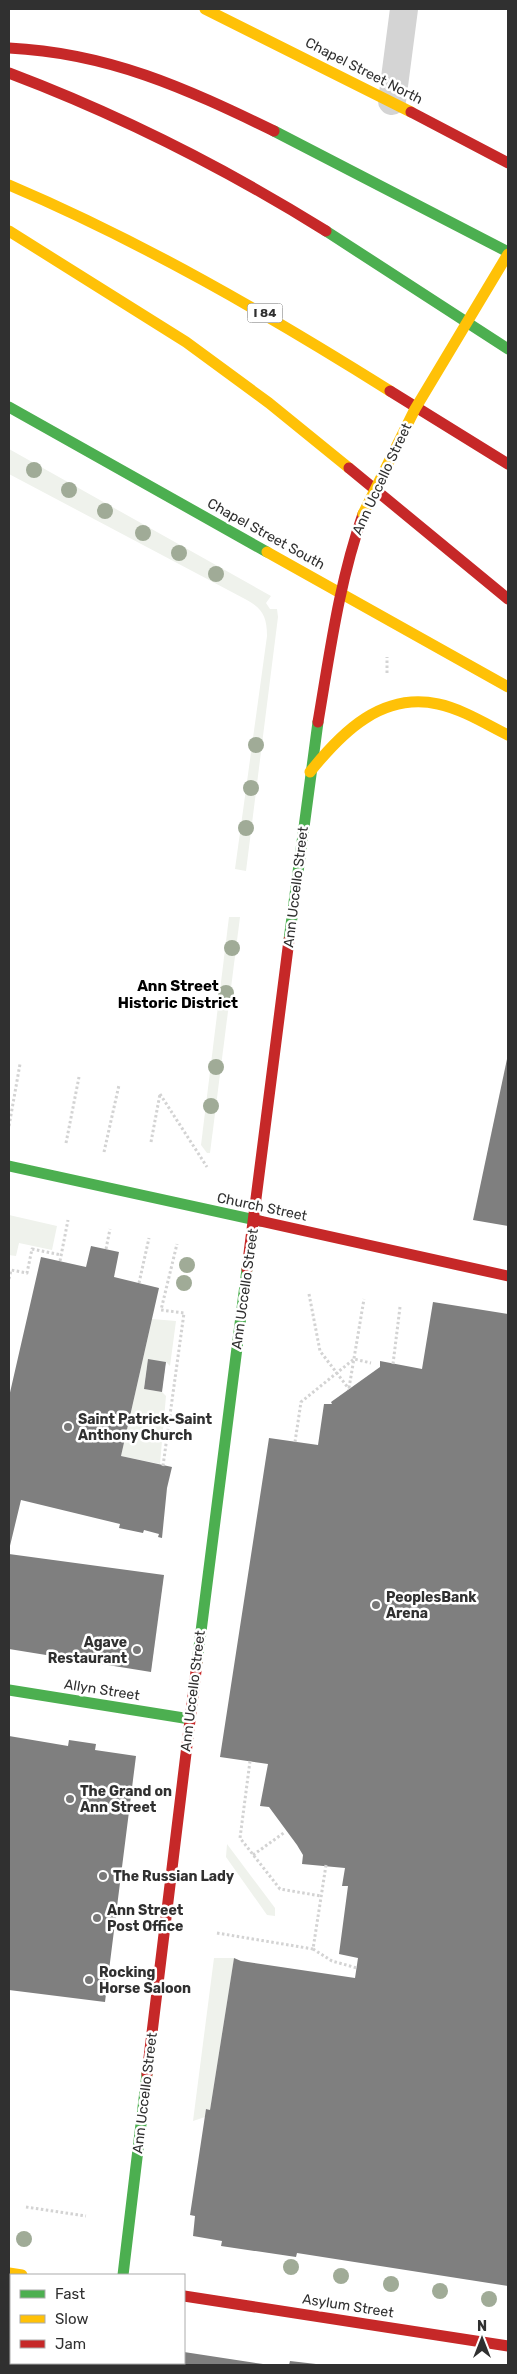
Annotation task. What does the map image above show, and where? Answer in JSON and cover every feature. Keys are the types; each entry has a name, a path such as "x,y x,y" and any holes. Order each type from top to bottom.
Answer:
{"main road":[{"name":"Chapel Street North","path":"205,9 392,101 508,163"},
{"path":"9,48 64,52 99,58 178,86 295,141 508,253"},
{"path":"9,73 119,118 214,165 280,204 508,349"},
{"name":"I 84","path":"9,185 113,230 206,279 508,464"},
{"path":"9,231 42,255 153,320 227,371 326,448 508,599"},
{"name":"Ann Uccello Street","path":"123,2274 190,1719 310,772 340,592 350,551 363,514 415,409 508,253"},
{"name":"Chapel Street South","path":"9,407 508,687"},
{"path":"310,772 333,744 355,723 377,709 394,703 419,701 436,704 508,735"},
{"name":"Church Street","path":"9,1166 508,1276"},
{"name":"Allyn Street","path":"9,1690 190,1719"},
{"name":"Asylum Street","path":"185,2296 508,2346"}],"street":[{"path":"392,101 404,9"}],"path":[{"path":"387,678 388,651"},
{"path":"9,1126 20,1064"},
{"path":"66,1143 79,1077"},
{"path":"104,1152 119,1085"},
{"path":"150,1142 160,1094 208,1168"},
{"path":"60,1261 68,1220"},
{"path":"106,1249 110,1229"},
{"path":"139,1283 149,1238"},
{"path":"163,1466 184,1314 161,1310 177,1244"},
{"path":"9,1279 11,1270 26,1273 32,1249 61,1255"},
{"path":"309,1294 320,1351 349,1389 364,1299"},
{"path":"392,1364 400,1307"},
{"path":"295,1442 301,1402 336,1372 354,1360 371,1362"},
{"path":"250,1761 240,1838 280,1889 321,1896"},
{"path":"253,1855 285,1832"},
{"path":"313,1949 326,1865"},
{"path":"217,1933 313,1949 332,1961 357,1968"},
{"path":"26,2207 86,2216"}],"shaded area":[{"path":"9,449 271,596 266,603 270,609 277,609 278,617 246,871 235,869 267,636 265,618 256,606 245,599 9,474"},
{"path":"229,917 240,917 210,1153 207,1153 201,1145"},
{"path":"9,1215 57,1226 52,1250 19,1243 16,1256 9,1255"},
{"path":"152,1319 176,1321 170,1366 166,1362 148,1360 144,1389 162,1392 166,1396 160,1464 121,1456"},
{"path":"227,1844 275,1908 275,1916 267,1915 226,1857"},
{"path":"214,1958 234,1958 210,2110 206,2109 205,2117 193,2121"}],"building":[{"path":"508,1059 508,1226 473,1220"},
{"name":"Saint Patrick-Saint Anthony Church","path":"91,1246 119,1252 114,1277 159,1288 121,1456 172,1467 167,1488 162,1538 158,1537 159,1534 144,1530 143,1533 119,1528 120,1524 21,1500 9,1550 9,1397 41,1257 86,1267"},
{"path":"433,1302 508,1314 508,2286 297,2253 296,2257 221,2246 222,2241 193,2236 195,2216 190,2215 206,2109 210,2110 234,1958 241,1961 355,1978 358,1958 339,1954 348,1886 342,1886 345,1868 302,1864 303,1855 297,1845 269,1807 260,1806 268,1764 220,1757 269,1438 318,1445 324,1404 332,1404 331,1402 380,1367 380,1361 422,1369"},
{"path":"148,1359 166,1362 162,1392 144,1389"},
{"path":"9,1554 164,1575 151,1672 9,1649"},
{"path":"9,1736 68,1746 69,1740 96,1744 95,1750 136,1756 105,2002 9,1990"},
{"path":"9,2327 10,2364 63,2364 63,2365 9,2365"},
{"path":"185,2352 263,2364 263,2365 162,2365 185,2364"},
{"path":"290,2361 316,2364 316,2365 289,2365"}],"traffic: fast":[{"path":"274,131 508,252"},
{"path":"326,231 508,349"},
{"path":"9,407 267,552"},
{"path":"289,940 318,722"},
{"path":"9,1166 260,1221"},
{"path":"197,1663 247,1269"},
{"path":"9,1690 190,1719"},
{"path":"123,2274 147,2074"}],"traffic: slow":[{"path":"205,9 411,112"},
{"path":"9,185 108,230 204,280 390,391"},
{"path":"9,231 186,342 269,403 349,468"},
{"path":"363,514 415,409 508,254"},
{"path":"267,552 508,687"},
{"path":"310,772 322,757 350,730 381,710 399,704 418,702 447,706 474,717 508,735"},
{"path":"9,2273 16,2274"}],"traffic: jam":[{"path":"9,48 45,51 80,57 146,75 274,131"},
{"path":"9,73 50,89 171,144 211,164 326,231"},
{"path":"411,112 508,163"},
{"path":"390,391 508,464"},
{"path":"349,468 508,599"},
{"path":"318,722 341,591 363,514"},
{"path":"247,1269 289,940"},
{"path":"260,1221 508,1276"},
{"path":"147,2074 197,1663"},
{"path":"185,2296 508,2346"}],"place":[{"name":"Saint Patrick-Saint Anthony Church","path":"68,1427"},
{"name":"PeoplesBank Arena","path":"376,1605"},
{"name":"Agave Restaurant","path":"137,1650"},
{"name":"The Grand on Ann Street","path":"70,1799"},
{"name":"The Russian Lady","path":"103,1876"},
{"name":"Ann Street Post Office","path":"97,1918"},
{"name":"Rocking Horse Saloon","path":"89,1980"}],"district":[{"name":"Ann Street Historic District","path":"178,994"}]}
